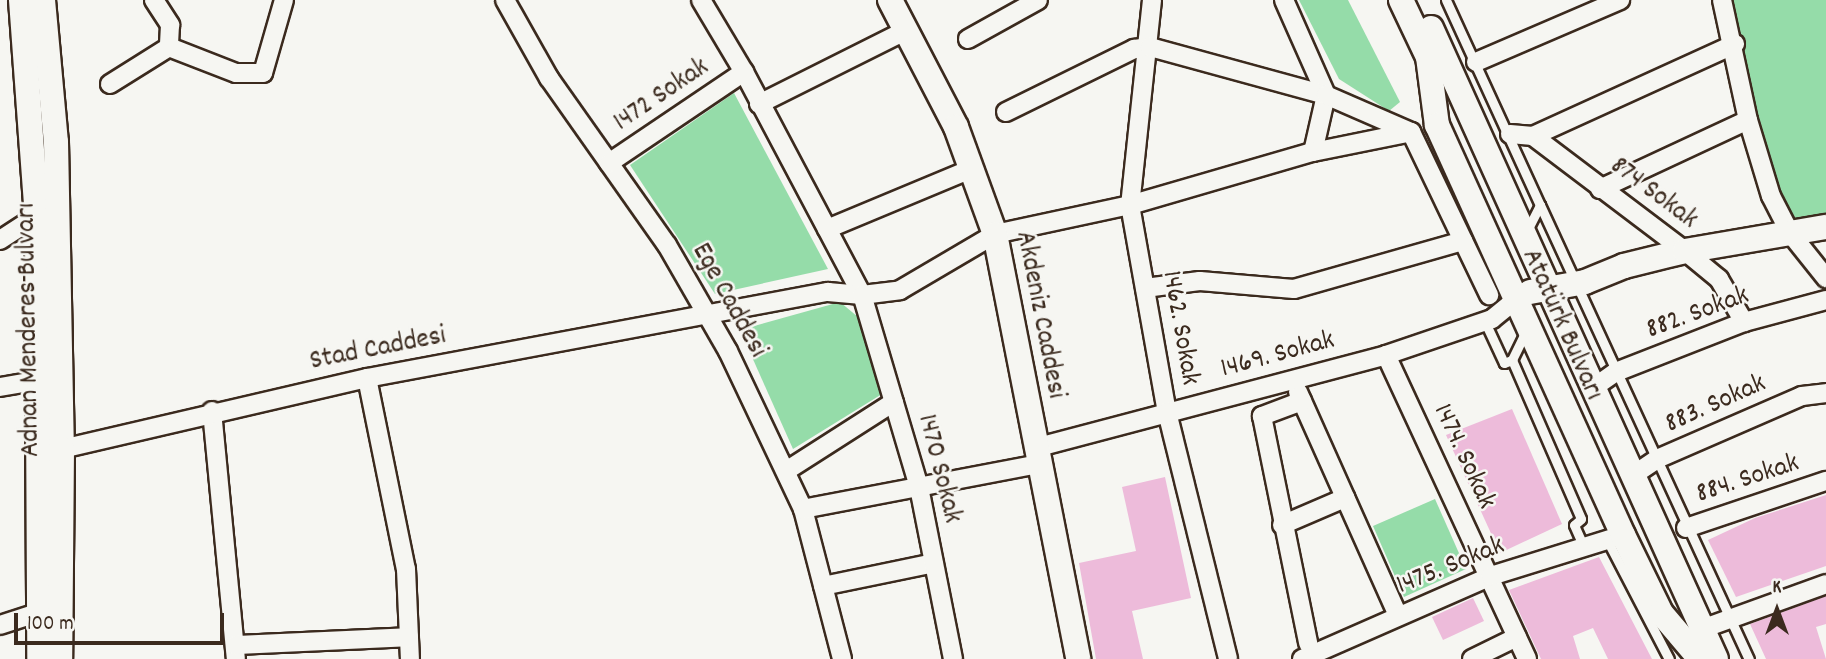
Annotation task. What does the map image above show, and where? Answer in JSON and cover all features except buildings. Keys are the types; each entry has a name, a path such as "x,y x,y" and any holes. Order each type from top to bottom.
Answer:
{"main road":[{"name":"Adnan Menderes Bulvarı","path":"21,0 37,216 41,380 39,659"},
{"name":"Adnan Menderes Bulvarı","path":"43,0 56,142 62,449 60,659"},
{"name":"Akdeniz Caddesi","path":"890,0 956,127 995,234 1036,456 1078,659"},
{"name":"Atatürk Bulvarı","path":"1401,0 1428,57 1437,125 1524,315 1615,537 1661,613 1700,659"},
{"name":"Atatürk Bulvarı","path":"1419,0 1525,234 1545,289 1716,659"},
{"path":"1524,315 1545,289 1579,285 1624,266 1685,251 1826,227"},
{"path":"1564,330 1570,299 1579,285"}],"street":[{"path":"154,0 170,25 169,47"},
{"path":"169,47 236,73 263,73 284,0"},
{"name":"Ege Caddesi","path":"505,0 549,78 667,245 708,315 803,509 842,659"},
{"name":"1470 Sokak","path":"701,0 744,72 862,295 919,487 953,659"},
{"path":"968,39 1038,0"},
{"name":"1462. Sokak","path":"1152,0 1150,47 1130,205 1167,412 1228,659"},
{"path":"1284,0 1326,94 1313,152"},
{"path":"1476,62 1620,0"},
{"path":"1722,0 1735,44 1748,120 1771,196 1790,233 1826,278"},
{"path":"759,104 907,30"},
{"path":"1510,134 1533,136 1735,44"},
{"path":"110,84 169,47"},
{"path":"1006,112 1134,49 1150,47 1326,94 1411,132 1489,295"},
{"name":"1472 Sokak","path":"609,163 744,72"},
{"path":"1600,189 1748,120"},
{"path":"862,295 900,290 995,234 1130,205 1313,152 1411,132"},
{"name":"874 Sokak","path":"1533,136 1719,279 1744,322"},
{"path":"827,229 971,169"},
{"path":"0,240 37,216"},
{"path":"1145,288 1200,281 1294,289 1462,241"},
{"name":"Stad Caddesi","path":"62,449 212,411 367,378 828,292 862,295"},
{"name":"882. Sokak","path":"1593,388 1616,372 1744,322 1826,300"},
{"name":"1469. Sokak","path":"803,509 919,487 1036,456 1167,412 1385,355 1488,320 1524,315"},
{"name":"1474. Sokak","path":"1385,355 1527,659"},
{"path":"367,378 406,569 410,659"},
{"path":"0,387 41,380"},
{"path":"1292,380 1398,616"},
{"name":"883. Sokak","path":"1632,475 1657,460 1802,396 1826,393"},
{"path":"1302,401 1262,416 1282,525 1314,653"},
{"path":"786,471 894,402"},
{"path":"212,411 235,652 409,637"},
{"name":"884. Sokak","path":"1686,528 1826,481"},
{"path":"1282,525 1345,498"},
{"name":"1475. Sokak","path":"1314,653 1490,576 1615,537"},
{"path":"823,586 934,563"},
{"path":"1702,629 1826,584"},
{"path":"0,625 40,612"},
{"path":"1472,659 1517,636"}],"lane":[{"path":"1446,0 1579,285 1686,528 1749,659"},
{"path":"1525,234 1540,205"},
{"path":"1504,363 1524,315"},
{"path":"1488,320 1504,363 1581,519 1574,525 1584,547"},
{"path":"1615,537 1669,659"}],"green space":[{"path":"1299,0 1348,0 1400,102 1389,111 1339,79"},
{"path":"1727,0 1826,0 1826,227 1790,233"},
{"path":"734,93 828,269 715,294 630,165"},
{"path":"840,302 864,322 882,394 793,449 740,330"},
{"path":"1435,499 1466,569 1404,597 1373,526"}]}
